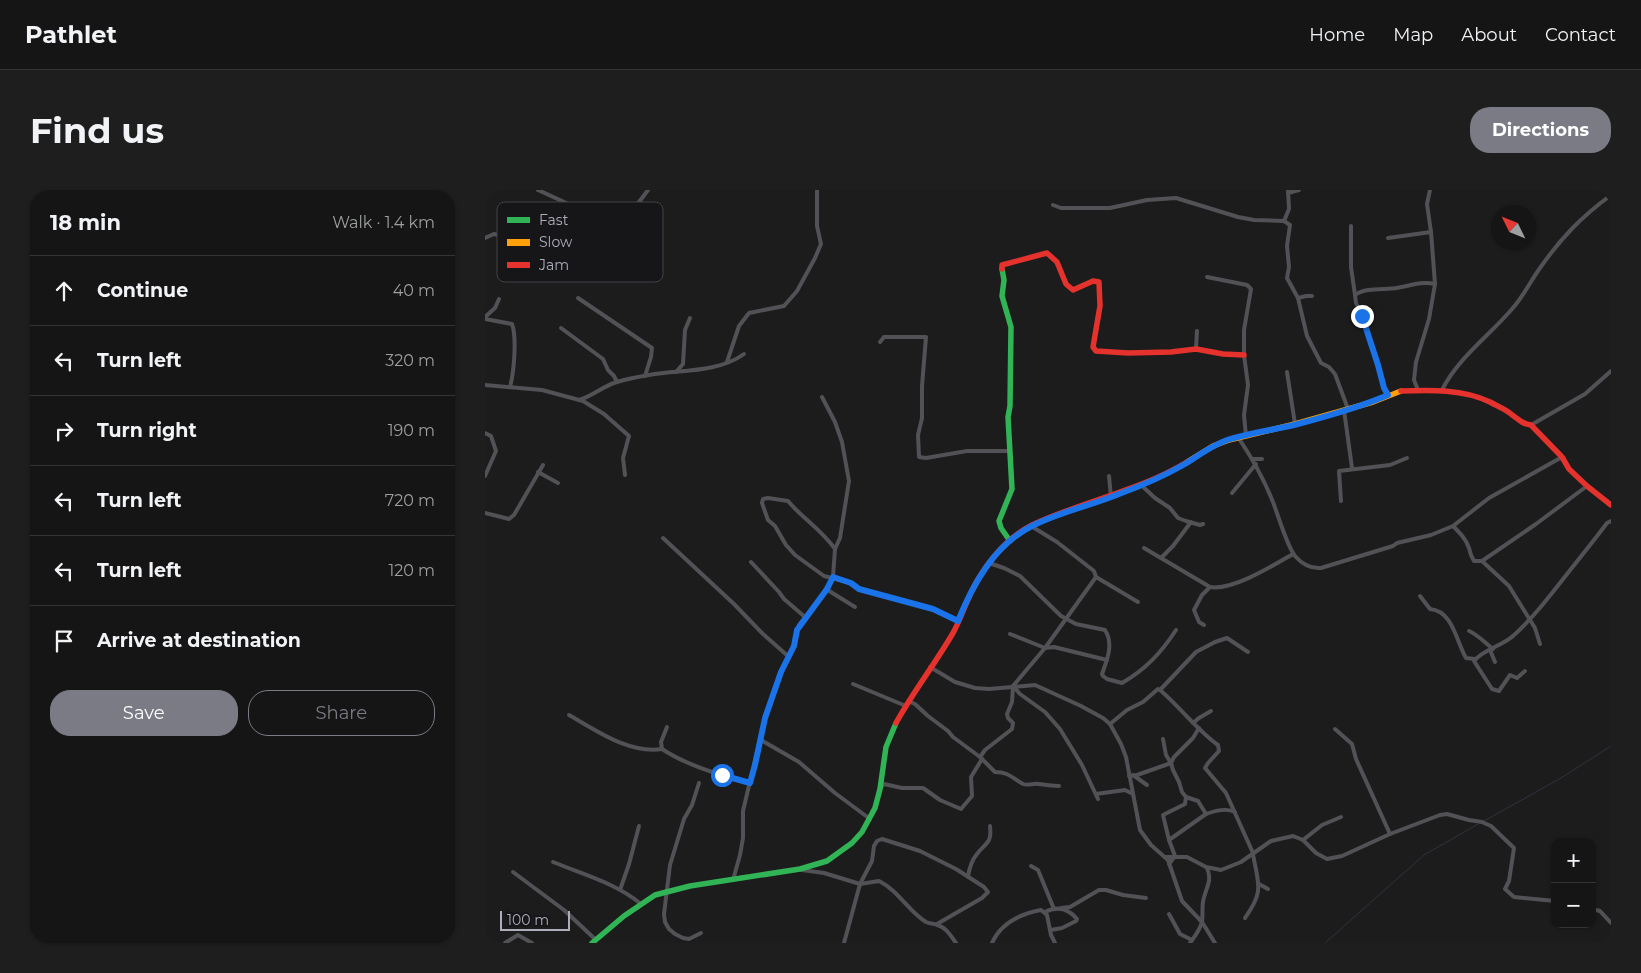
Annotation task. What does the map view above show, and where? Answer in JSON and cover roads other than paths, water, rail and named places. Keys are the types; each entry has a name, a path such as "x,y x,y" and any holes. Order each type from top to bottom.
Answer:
{"street":[{"path":"538,190 564,202"},
{"path":"639,202 648,190"},
{"path":"727,362 739,326 749,314 784,306 797,291 815,258 821,244 817,226 817,190"},
{"path":"1285,221 1289,208 1288,191 1299,190"},
{"path":"1418,390 1414,380 1416,362 1429,319 1435,284 1427,204 1429,190"},
{"path":"1443,390 1448,380 1469,354 1513,308 1561,239 1580,219 1611,195"},
{"path":"1053,205 1061,208 1110,208 1147,200 1176,198 1238,217 1254,220 1285,221 1290,225 1287,246 1289,267 1287,278 1298,298 1307,336 1321,363 1329,367 1335,374 1346,410 1352,468"},
{"path":"1351,226 1351,267 1356,303 1388,395"},
{"path":"1388,238 1431,232"},
{"path":"485,238 494,234 497,235"},
{"path":"1010,541 999,525 998,520 1012,489 1008,417 1010,406 1011,327 1002,296 1004,280 1002,265 1047,253 1057,262 1066,284 1073,290 1093,281 1099,282 1100,312 1093,347 1096,351 1128,353 1171,352 1196,349 1223,354 1244,355"},
{"path":"1207,277 1247,285 1251,289 1244,321 1244,355 1248,385 1244,415 1246,436"},
{"path":"1355,295 1366,291 1394,289 1415,283 1429,282 1435,284"},
{"path":"1298,298 1312,296"},
{"path":"578,298 652,348 645,376"},
{"path":"485,318 495,308 499,299"},
{"path":"485,318 507,322 512,324 514,329 514,362 510,387"},
{"path":"676,372 683,364 685,330 690,318"},
{"path":"561,328 603,359 617,382"},
{"path":"1196,349 1197,331"},
{"path":"880,342 884,337 926,337 922,386 922,418 918,435 919,457 926,458 967,451 1009,451"},
{"path":"579,400 587,398 617,382 645,376 707,369 739,358 744,354"},
{"path":"1531,425 1560,407 1577,400 1611,371"},
{"path":"1287,372 1295,424"},
{"path":"485,385 542,390 579,400 604,414 628,434 623,458 625,475"},
{"path":"513,872 564,910 594,942 624,916 655,895 690,886 799,869 827,861 837,855 862,832 870,819 880,789 886,747 891,733 930,666 949,638 976,582 989,563 1010,541 1031,526 1141,485 1185,464 1213,446 1238,437 1346,410 1398,391 1443,390 1488,401 1510,413 1524,424 1531,425 1562,457 1569,469 1611,505"},
{"path":"733,880 743,838 743,811 765,718 781,672 794,646 797,630 827,589 833,577 835,549 840,538 849,481 842,442 835,422 821,397"},
{"path":"485,433 491,436 496,450 485,476"},
{"path":"1238,437 1256,464 1293,554 1303,565 1321,568 1393,546 1397,543 1431,535 1453,526 1489,498 1562,457"},
{"path":"1341,501 1339,471 1390,465 1407,458"},
{"path":"1253,459 1262,459"},
{"path":"1232,493 1256,464"},
{"path":"485,513 509,520 514,516 543,465"},
{"path":"538,472 558,482"},
{"path":"1109,476 1111,497"},
{"path":"1141,485 1170,508 1178,518 1200,525 1203,524"},
{"path":"1453,526 1462,535 1474,561 1482,561 1587,486"},
{"path":"835,549 814,525 797,512 788,501 763,499 762,503 768,520 775,526 785,545 823,576 851,583 859,589 933,609 958,621"},
{"path":"1420,596 1429,610 1437,610 1449,620 1466,658 1475,659 1513,636 1545,602 1607,523 1611,521"},
{"path":"1161,558 1173,546 1191,522"},
{"path":"1031,526 1057,542 1094,572 1095,577 1138,602"},
{"path":"663,538 789,657"},
{"path":"1144,548 1210,587 1218,588 1255,575 1293,554"},
{"path":"1482,561 1509,586 1535,628 1540,644"},
{"path":"751,562 784,599 805,617"},
{"path":"989,563 1020,576 1052,608 1076,624 1105,630 1108,635 1109,650 1102,674 1107,679 1122,683 1138,673 1163,650 1176,630"},
{"path":"880,789 884,784 902,788 923,788 940,800 961,809 972,796 971,776 985,750 1012,729 1013,723 1007,714 1012,702 1013,686 1045,648 1095,577"},
{"path":"1204,626 1199,622 1194,610 1197,603 1210,587"},
{"path":"827,589 855,607"},
{"path":"1469,631 1474,633 1491,649 1495,662"},
{"path":"1009,634 1045,648 1053,647 1107,660"},
{"path":"1110,724 1127,710 1143,702 1158,689 1160,690 1196,652 1215,642 1227,638 1248,652"},
{"path":"1475,659 1474,661 1492,689 1499,691 1510,675 1517,678 1525,671"},
{"path":"930,666 961,685 989,689 1035,685 1088,710 1110,724 1121,744 1131,775 1141,830 1151,845 1165,857 1182,902 1202,922 1215,943"},
{"path":"853,684 907,704 915,704 981,758 995,772 1008,774 1026,785 1059,786"},
{"path":"1013,686 1020,694 1045,712 1060,729 1082,765 1099,800"},
{"path":"1160,690 1193,723 1219,745 1219,751 1205,768 1226,794 1235,812 1253,854 1259,884 1259,892 1255,902 1245,918"},
{"path":"1193,723 1211,711"},
{"path":"569,714 613,740 650,750 663,749"},
{"path":"667,726 661,742 663,749 672,756 712,772 750,783"},
{"path":"1131,775 1171,763 1174,757 1193,738 1199,728"},
{"path":"1335,730 1352,744 1356,760 1390,834"},
{"path":"1163,739 1166,755 1182,792 1186,797 1198,801 1206,814"},
{"path":"761,740 799,762 835,793 870,819"},
{"path":"1131,775 1147,785"},
{"path":"699,783 692,805 684,819 670,865 664,914 665,922 675,934 689,939 701,933"},
{"path":"1096,794 1125,790 1133,794"},
{"path":"1175,856 1163,815 1185,804 1186,797"},
{"path":"1169,840 1206,814 1214,811 1231,810 1235,812"},
{"path":"1165,857 1187,857 1207,867 1221,870 1241,862 1271,841 1293,836 1303,840 1315,853 1327,859 1342,856 1390,834 1447,814 1482,822 1497,830 1514,848 1509,881 1505,890 1515,897 1551,901"},
{"path":"1303,840 1322,825 1341,817"},
{"path":"620,890 639,826"},
{"path":"968,877 976,855 986,846 991,833 991,826"},
{"path":"799,869 824,873 860,884 875,881 883,883 893,890 908,908 931,924 937,924 983,898 988,892 984,887 956,868 920,851 882,839 874,846 873,861 860,884 844,943"},
{"path":"1169,864 1175,856"},
{"path":"553,862 620,890 632,896 641,904"},
{"path":"1031,866 1038,870 1054,909"},
{"path":"1169,914 1181,934 1191,942 1202,922 1203,902 1210,880 1207,867"},
{"path":"1259,884 1268,889"},
{"path":"992,943 999,931 1021,915 1070,906 1099,890 1146,898"},
{"path":"1051,930 1062,928 1076,921 1075,916 1061,908"},
{"path":"1596,910 1600,910 1611,923"},
{"path":"1045,912 1055,943"},
{"path":"937,924 948,931 956,943"},
{"path":"505,943 518,935 532,943"}],"waterway":[{"path":"1484,821 1561,778 1611,746"},
{"path":"1325,943 1424,855 1480,823"}]}
